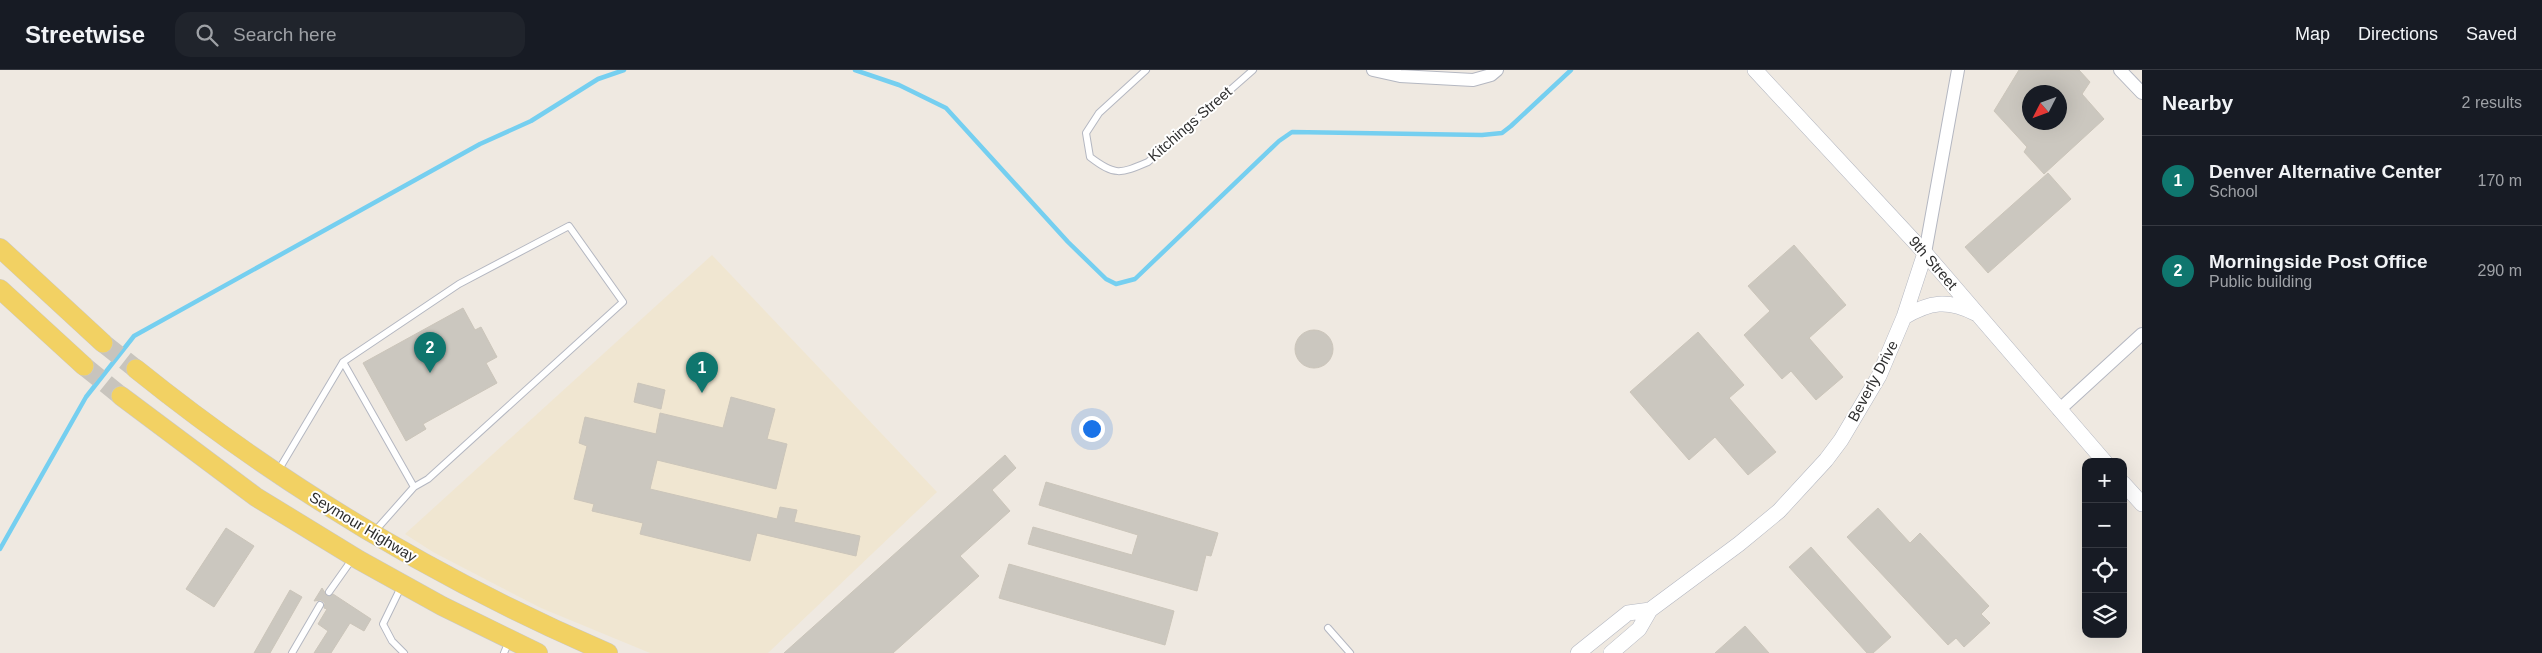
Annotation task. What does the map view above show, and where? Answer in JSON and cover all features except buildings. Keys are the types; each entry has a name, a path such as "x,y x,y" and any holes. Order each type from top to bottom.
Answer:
{"main road":[{"path":"3,257 103,343"},
{"path":"0,289 84,366"},
{"name":"Seymour Highway","path":"136,369 182,406 277,474 372,534 538,623 608,653"},
{"name":"Seymour Highway","path":"120,396 256,497 354,556 474,623 506,646 538,653"},
{"path":"256,497 277,474"},
{"path":"354,556 372,534"},
{"path":"474,623 485,596"}],"street":[{"path":"1373,70 1400,76 1473,80 1491,75 1497,70"},
{"name":"9th Street","path":"1756,70 1925,252 2102,458"},
{"name":"Beverly Drive","path":"1611,653 1639,629 1650,610 1752,534 1785,505 1813,476 1841,440 1875,384 1904,317 1925,252 1958,70"},
{"path":"2120,70 2142,93"},
{"path":"1904,317 1921,307 1940,303 1960,306 1978,315"},
{"path":"2060,410 2142,334"},
{"path":"2127,487 2142,504"},
{"name":"Beverly Drive","path":"1578,653 1628,613 1650,610"}],"lane":[{"name":"Kitchings Street","path":"1146,70 1099,113 1086,133 1090,157 1108,171 1127,171 1148,162 1253,70"},
{"path":"277,474 343,362 459,284 569,226 623,302 428,479 414,487 372,534"},
{"path":"343,362 414,487"},
{"path":"329,592 354,556"},
{"path":"403,584 383,624 392,641 404,653"},
{"path":"292,653 320,605"},
{"path":"1328,628 1350,653"}],"shaded area":[{"path":"712,255 937,492 768,653 650,653 541,608 433,552 405,534"}],"waterway":[{"path":"0,549 86,397 134,336 480,144 531,121 598,79 624,70"},
{"path":"855,70 899,85 946,108 1068,242 1106,279 1116,284 1135,279 1279,141 1292,132 1482,135 1502,133 1571,70"}],"tunnel":[{"path":"103,343 136,369"},
{"path":"84,366 121,396"}],"place":[{"name":"Morningside Post Office","path":"430,373"},
{"name":"Denver Alternative Center","path":"702,393"}]}
